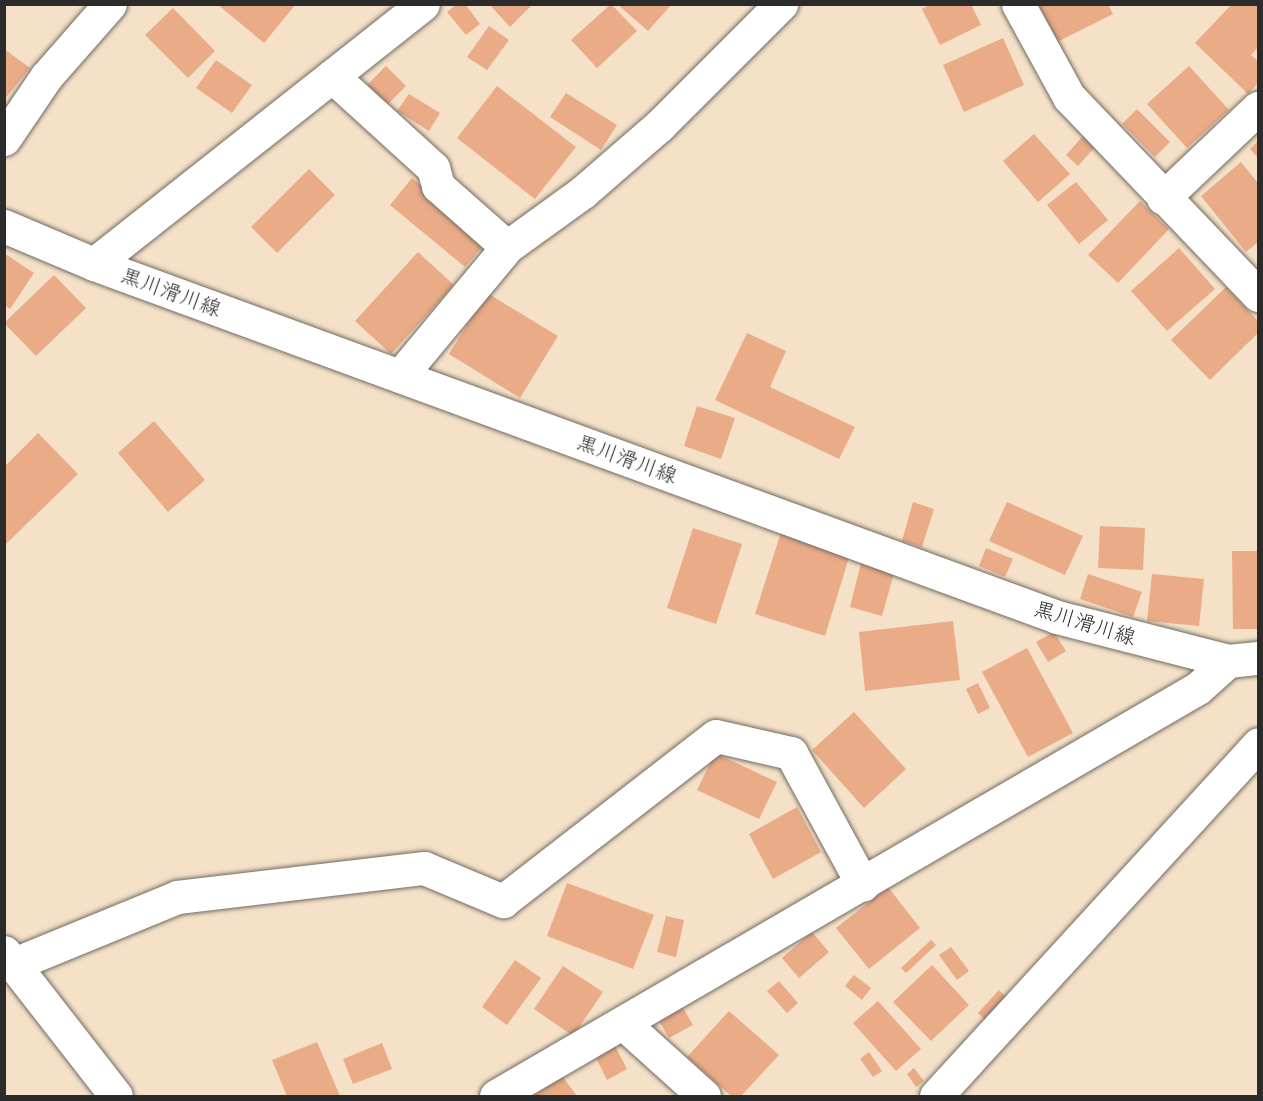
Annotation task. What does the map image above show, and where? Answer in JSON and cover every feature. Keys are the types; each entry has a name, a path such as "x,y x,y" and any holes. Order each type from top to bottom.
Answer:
{"street":[{"path":"4,139 46,77 110,4"},
{"path":"94,264 423,4"},
{"path":"400,376 507,248 583,192 659,126 781,4"},
{"path":"1018,4 1069,97 1258,295"},
{"path":"332,76 433,168 438,186 507,248"},
{"path":"1163,198 1258,108"},
{"name":"黒川滑川線","path":"4,226 94,264 1057,617 1243,659"},
{"path":"496,1096 863,885 1198,688 1243,659"},
{"path":"116,1096 9,958 177,897 424,868 503,901 716,736 790,753 863,885"},
{"path":"936,1096 1258,744"},
{"path":"623,1023 704,1096"}],"building":[{"path":"217,4 296,4 264,43"},
{"path":"457,4 465,4 480,24 466,35 447,12"},
{"path":"489,4 533,4 510,27"},
{"path":"611,4 637,31 597,68 571,40"},
{"path":"617,4 672,4 648,31"},
{"path":"932,4 971,4 981,25 940,45 922,9"},
{"path":"1038,4 1108,4 1113,14 1057,42"},
{"path":"1232,4 1258,4 1258,47 1251,55 1258,61 1258,83 1248,94 1195,43"},
{"path":"173,8 215,51 188,78 145,35"},
{"path":"489,26 509,40 487,70 467,57"},
{"path":"1003,38 1024,85 964,112 943,65"},
{"path":"4,49 30,68 4,100"},
{"path":"216,60 252,85 232,113 196,88"},
{"path":"386,66 406,86 387,105 367,85"},
{"path":"1189,66 1229,110 1187,148 1147,104"},
{"path":"497,86 576,147 535,199 457,138"},
{"path":"566,93 617,125 601,150 550,117"},
{"path":"409,94 440,113 429,131 397,111"},
{"path":"1137,109 1170,142 1155,157 1122,124"},
{"path":"1034,134 1070,174 1038,202 1003,161"},
{"path":"1083,136 1095,147 1078,166 1066,155"},
{"path":"1258,141 1258,158 1250,149"},
{"path":"1241,162 1258,183 1258,242 1246,252 1201,196"},
{"path":"309,169 335,195 277,253 251,227"},
{"path":"412,178 488,240 465,267 390,205"},
{"path":"1076,182 1108,220 1079,244 1047,205"},
{"path":"1140,201 1169,229 1118,283 1088,255"},
{"path":"1179,248 1215,289 1167,331 1131,291"},
{"path":"418,252 454,285 391,354 355,321"},
{"path":"4,253 34,273 10,309 4,305"},
{"path":"54,275 86,308 36,356 4,323"},
{"path":"1226,287 1258,321 1258,333 1210,380 1171,340"},
{"path":"487,293 558,336 520,398 449,354"},
{"path":"747,333 786,351 770,387 855,427 839,459 715,400"},
{"path":"697,406 735,418 721,459 684,446"},
{"path":"154,421 205,480 168,512 118,453"},
{"path":"38,433 78,474 5,545 5,466"},
{"path":"913,502 934,509 922,547 902,541"},
{"path":"1007,502 1083,536 1065,575 989,541"},
{"path":"1100,526 1145,528 1143,570 1098,568"},
{"path":"693,528 742,544 716,624 667,608"},
{"path":"781,532 850,554 825,636 755,614"},
{"path":"986,548 1013,559 1005,577 979,566"},
{"path":"1232,551 1258,551 1258,629 1233,629"},
{"path":"861,563 894,573 882,616 850,607"},
{"path":"1088,574 1142,592 1133,617 1080,599"},
{"path":"1152,574 1204,579 1199,626 1147,621"},
{"path":"953,621 960,680 865,691 859,632"},
{"path":"1054,632 1066,651 1048,662 1036,642"},
{"path":"1027,648 1073,733 1028,757 982,672"},
{"path":"978,683 990,708 978,714 966,689"},
{"path":"854,712 906,769 864,808 812,750"},
{"path":"715,753 777,782 759,819 697,790"},
{"path":"797,807 821,852 773,879 749,834"},
{"path":"567,883 654,915 633,969 547,936"},
{"path":"888,887 920,928 869,969 836,928"},
{"path":"666,916 684,920 676,957 657,952"},
{"path":"812,932 829,952 799,978 782,958"},
{"path":"931,940 936,945 906,973 901,968"},
{"path":"951,947 969,971 957,980 939,955"},
{"path":"515,960 541,978 507,1025 482,1007"},
{"path":"932,965 969,1005 931,1041 893,1002"},
{"path":"563,966 603,992 573,1036 534,1009"},
{"path":"854,975 871,988 862,1000 845,986"},
{"path":"779,981 798,1003 787,1013 767,991"},
{"path":"999,990 1007,998 986,1021 978,1013"},
{"path":"878,1001 921,1049 896,1071 853,1023"},
{"path":"682,1006 693,1025 669,1038 658,1019"},
{"path":"729,1011 779,1055 741,1096 731,1096 687,1057"},
{"path":"317,1042 340,1096 287,1096 272,1060"},
{"path":"382,1043 392,1069 353,1084 343,1059"},
{"path":"615,1046 627,1069 607,1080 595,1056"},
{"path":"869,1052 882,1071 873,1077 860,1059"},
{"path":"914,1068 924,1081 916,1087 907,1074"},
{"path":"562,1076 577,1096 534,1096"}]}
